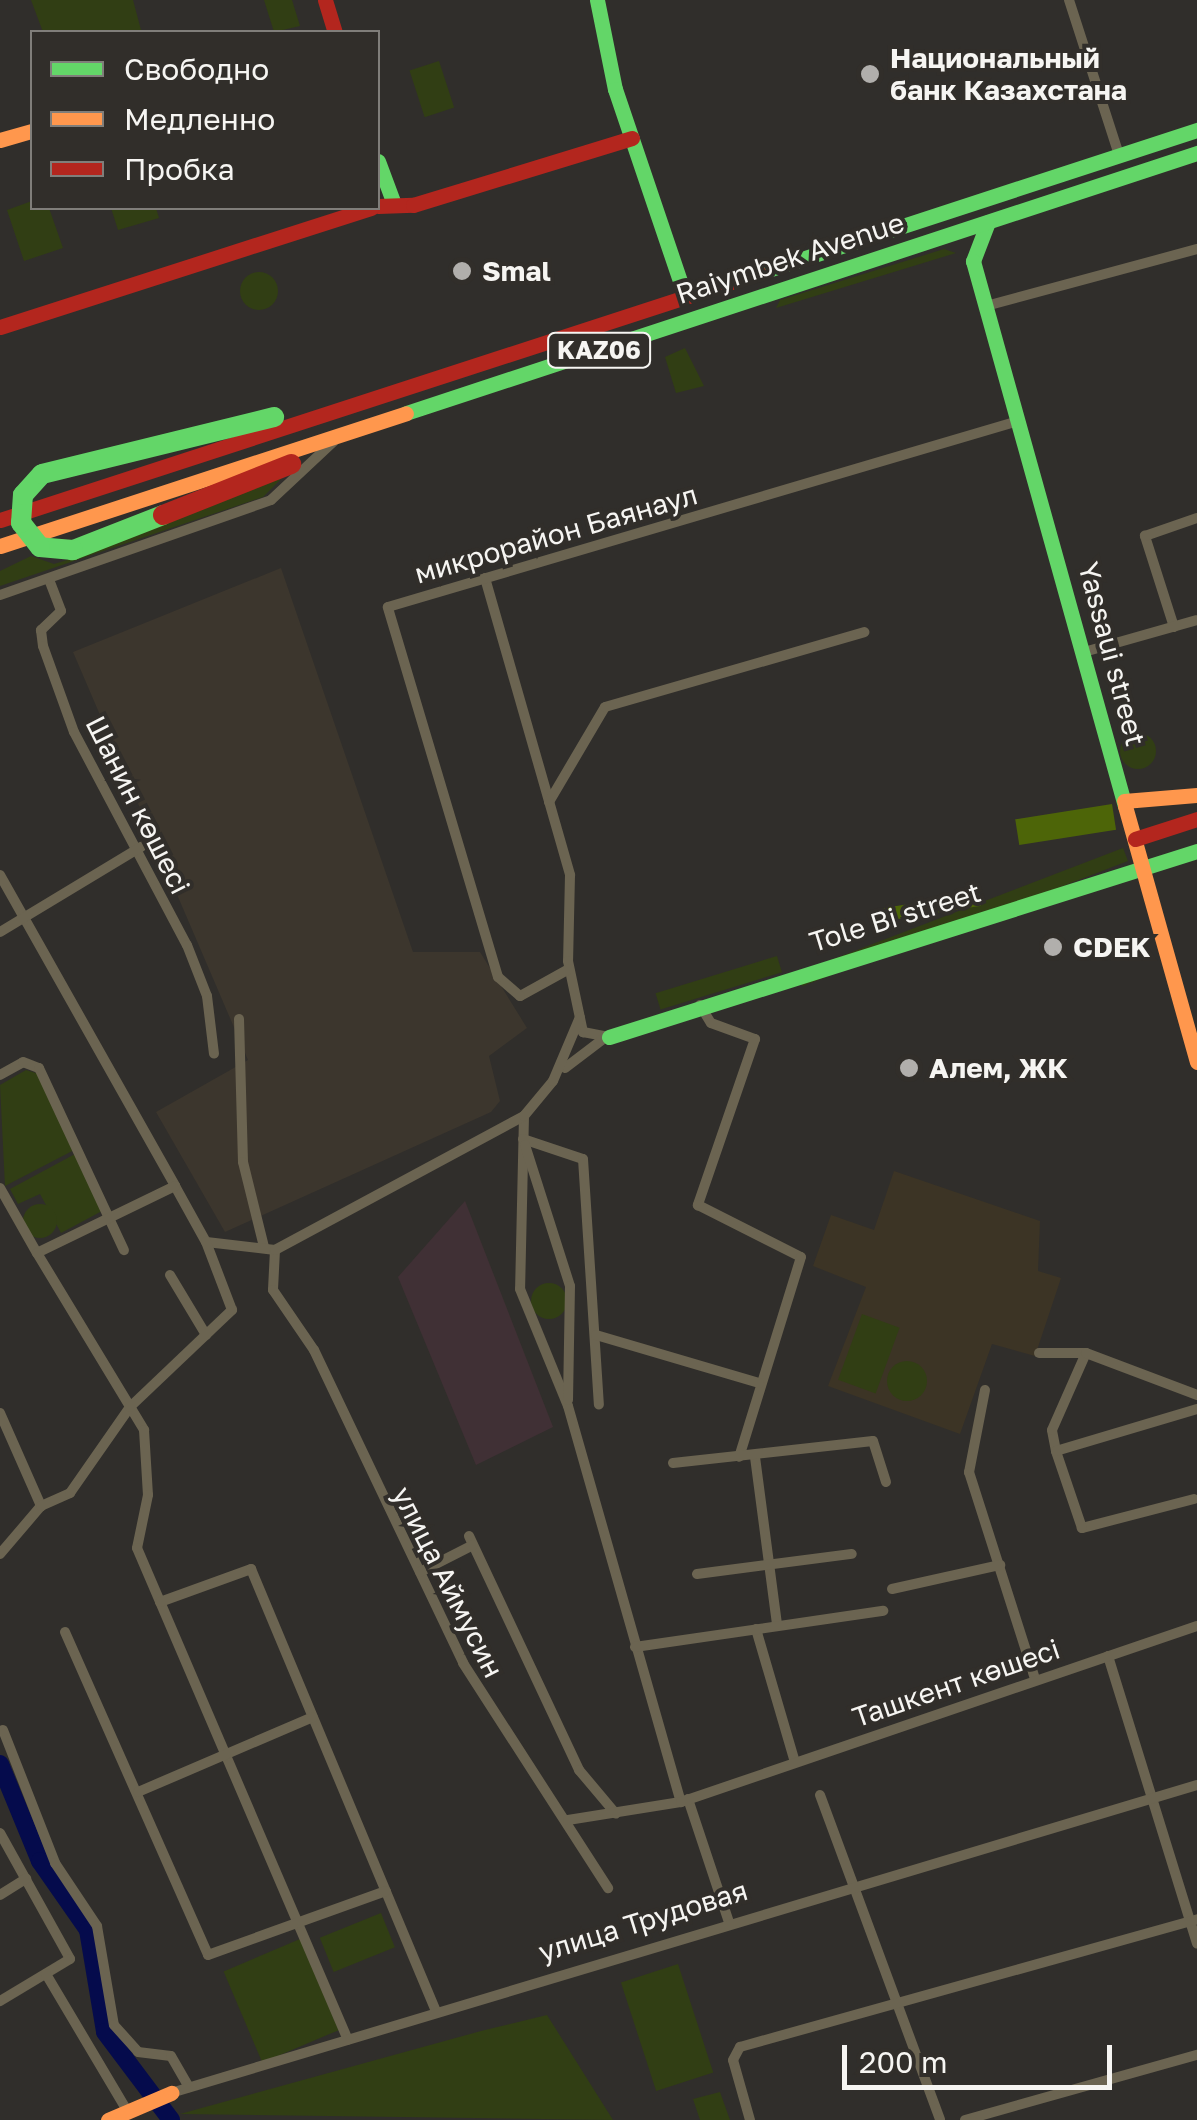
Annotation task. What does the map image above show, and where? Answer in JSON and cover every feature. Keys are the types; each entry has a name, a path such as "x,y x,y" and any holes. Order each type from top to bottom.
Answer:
{"main road":[{"path":"325,0 333,30"},
{"path":"597,0 632,138 685,296"},
{"name":"Raiymbek Avenue","path":"0,520 1197,130"},
{"path":"0,140 30,132"},
{"path":"381,206 632,138"},
{"name":"Raiymbek Avenue","path":"0,546 361,424 1197,153"},
{"path":"0,326 368,210"},
{"path":"940,238 973,261 988,222"},
{"name":"Yassaui street","path":"973,261 1197,1062"},
{"path":"356,403 274,417 42,474 23,495 21,523 40,547 72,550 291,464 361,424"},
{"path":"1124,801 1197,795"},
{"path":"1136,839 1197,819"},
{"name":"Tole Bi street","path":"609,1037 1197,851"},
{"name":"улица Трудовая","path":"118,2116 180,2090"}],"street":[{"path":"1069,0 1119,155"},
{"path":"986,306 1197,249"},
{"name":"микрорайон Баянаул","path":"569,969 520,996 498,978 388,607 1018,420"},
{"path":"0,594 50,582 271,500 339,436"},
{"path":"1174,627 1145,536 1197,518"},
{"path":"485,578 570,875 569,969 583,1013 583,1032 609,1037"},
{"name":"Шанин көшесі","path":"50,582 61,612 41,630 43,646 74,732 141,848 207,996 214,1054"},
{"path":"1084,652 1197,620"},
{"path":"549,802 605,707 864,632"},
{"path":"0,932 141,848"},
{"path":"0,874 171,1187 206,1242 234,1305 130,1408 78,1484 42,1506 0,1554"},
{"path":"700,1006 711,1023 755,1039 698,1206 801,1258 739,1457"},
{"path":"553,1081 583,1013"},
{"name":"улица Аймусин","path":"239,1019 242,1162 270,1249 274,1290 314,1350 494,1717 568,1820 608,1888"},
{"path":"206,1242 270,1249 524,1116 553,1081 609,1037"},
{"path":"0,1075 23,1062 39,1068 112,1212 124,1250"},
{"path":"524,1116 520,1289 568,1406 635,1647 684,1800 729,1922"},
{"path":"524,1139 583,1159 599,1404"},
{"path":"524,1139 570,1286 568,1406"},
{"path":"41,1251 112,1212 171,1187"},
{"path":"0,1188 41,1251 144,1430 148,1495 137,1548 348,2040"},
{"path":"170,1275 206,1335"},
{"path":"596,1336 759,1383"},
{"path":"1040,1353 1086,1353 1197,1394"},
{"path":"1086,1353 1052,1430 1082,1528 1194,1499"},
{"path":"984,1390 968,1459 1035,1679"},
{"path":"1056,1451 1197,1409"},
{"path":"0,1413 42,1506"},
{"path":"673,1464 873,1441 886,1482"},
{"path":"754,1456 777,1624"},
{"path":"420,1572 471,1540 579,1770 616,1814"},
{"path":"697,1574 852,1554"},
{"path":"892,1588 1000,1565"},
{"path":"160,1602 251,1569 436,2012"},
{"path":"635,1647 883,1610"},
{"name":"Ташкент көшесі","path":"568,1820 684,1800 1197,1626"},
{"path":"756,1629 796,1762"},
{"path":"65,1632 208,1955 299,1926 386,1891"},
{"path":"1108,1656 1193,1920 1197,1944"},
{"path":"138,1792 313,1717"},
{"path":"2,1730 54,1862 98,1926 114,2025 138,2052 171,2056 180,2090"},
{"name":"улица Трудовая","path":"180,2090 729,1922 1197,1786"},
{"path":"820,1796 857,1884 940,2120"},
{"path":"0,1834 70,1959 0,2002"},
{"path":"0,1895 26,1880"},
{"path":"750,2120 732,2051 898,1999 1193,1920"},
{"path":"46,1974 118,2116"},
{"path":"966,2120 1197,2055"}],"shaded area":[{"path":"281,568 413,952 480,952 527,1028 489,1056 500,1101 491,1112 225,1232 156,1112 248,1060 73,652"},
{"path":"894,1171 1040,1221 1038,1271 1061,1278 1035,1356 992,1344 960,1434 828,1386 866,1287 813,1266 831,1215 874,1230"},
{"path":"465,1201 553,1427 476,1465 398,1277"}],"green space":[{"path":"31,0 133,0 141,30 42,30"},
{"path":"264,0 292,0 300,26 273,30"},
{"path":"439,61 454,108 425,117 410,71"},
{"path":"30,202 30,210 50,210 63,248 24,261 7,210"},
{"path":"112,210 157,210 159,218 118,230"},
{"path":"944,249 956,253 776,308 780,300"},
{"path":"259,272 272,278 278,291 272,304 259,310 246,304 240,291 246,278"},
{"path":"648,342 650,353 557,369 555,358"},
{"path":"685,348 704,386 676,393 665,357"},
{"path":"292,468 263,497 0,586 0,571 31,556 54,564 84,555"},
{"path":"1138,733 1151,738 1156,751 1151,764 1138,769 1125,764 1120,751 1125,738"},
{"path":"1112,804 1116,830 1019,845 1015,819"},
{"path":"1123,848 1128,861 802,986 797,973"},
{"path":"979,893 981,906 884,921 882,908"},
{"path":"777,956 782,972 661,1009 656,993"},
{"path":"26,1070 42,1075 78,1148 5,1186 0,1085"},
{"path":"75,1154 102,1211 61,1233 40,1194 18,1204 10,1189"},
{"path":"40,1204 52,1209 57,1221 52,1233 40,1238 28,1233 23,1221 28,1209"},
{"path":"549,1283 562,1288 567,1301 562,1314 549,1319 536,1314 531,1301 536,1288"},
{"path":"862,1314 900,1328 876,1393 838,1380"},
{"path":"907,1361 921,1367 927,1381 921,1395 907,1401 893,1395 887,1381 893,1367"},
{"path":"381,1913 395,1947 334,1972 320,1938"},
{"path":"300,1939 339,2030 262,2063 224,1971"},
{"path":"678,1964 713,2072 656,2091 621,1983"},
{"path":"547,2015 613,2120 180,2114 481,2031"},
{"path":"720,2092 730,2120 700,2120 693,2099"}],"waterway":[{"path":"0,1764 40,1861 88,1930 105,2032 171,2120"}],"traffic: fast":[{"path":"597,0 615,89 685,296"},
{"path":"759,273 1197,130"},
{"path":"406,413 1197,153"},
{"path":"380,166 394,204"},
{"path":"988,222 973,261 1125,806"},
{"path":"163,515 73,550 40,547 21,523 23,495 42,474 274,417"},
{"path":"609,1037 1197,851"}],"traffic: slow":[{"path":"0,140 30,132"},
{"path":"0,546 406,413"},
{"path":"1124,801 1197,795"},
{"path":"1125,806 1197,1062"},
{"path":"108,2120 171,2093"}],"traffic: jam":[{"path":"325,0 334,30"},
{"path":"380,206 413,205 632,138"},
{"path":"0,327 365,210"},
{"path":"0,520 759,273"},
{"path":"163,515 291,464"},
{"path":"1135,839 1197,819"}],"place":[{"name":"Национальный банк Казахстана","path":"870,74"},
{"name":"Smal","path":"462,271"},
{"name":"CDEK","path":"1053,947"},
{"name":"Алем, ЖК","path":"909,1068"}]}
